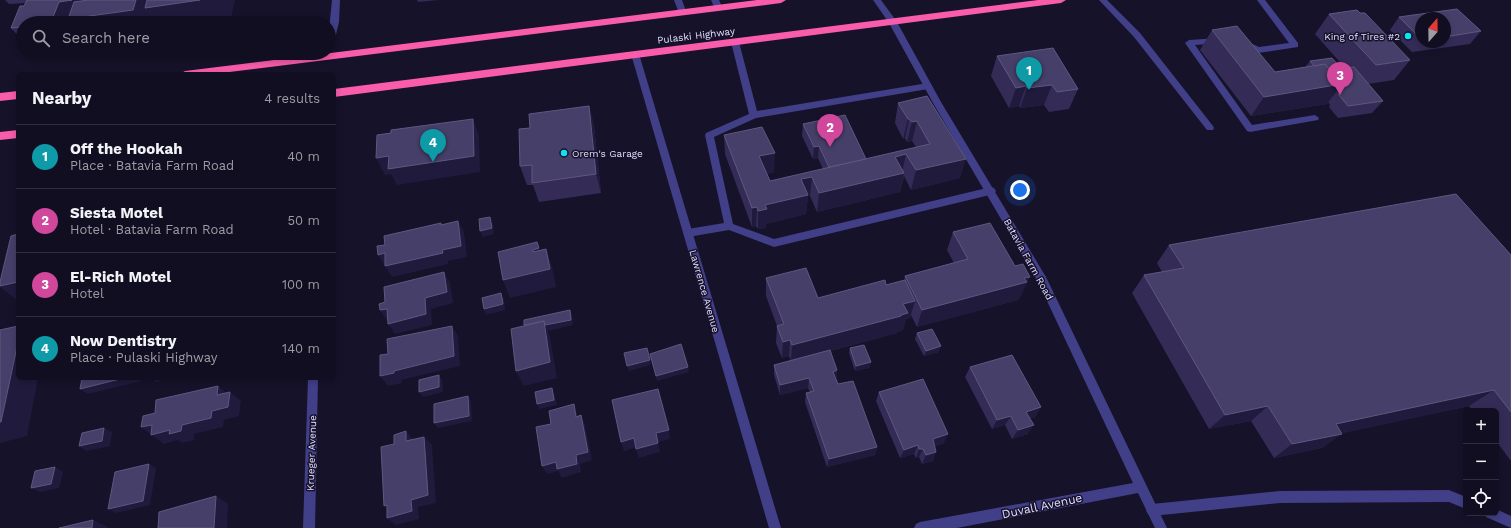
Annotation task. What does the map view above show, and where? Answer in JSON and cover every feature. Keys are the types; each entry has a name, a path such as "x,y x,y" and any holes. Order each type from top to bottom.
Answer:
{"highway":[{"path":"336,51 682,11 717,4 781,0"},
{"name":"Pulaski Highway","path":"336,94 1061,0"},
{"path":"198,72 276,60"},
{"path":"0,97 16,95"},
{"path":"0,136 16,134"}],"street":[{"path":"335,16 336,0"},
{"path":"678,0 682,11"},
{"name":"Batavia Farm Road","path":"877,0 893,22 928,86 1042,280 1161,528"},
{"path":"1103,0 1137,35 1210,128"},
{"path":"1261,0 1295,45 1258,50 1230,40 1189,43 1250,129 1315,118"},
{"path":"735,42 754,115"},
{"name":"Lawrence Avenue","path":"635,54 775,528"},
{"path":"729,226 709,136 754,115 928,86"},
{"path":"688,232 729,226 774,243 991,192"},
{"name":"Krueger Avenue","path":"309,528 313,380"},
{"name":"Duvall Avenue","path":"920,528 1003,515 1060,502 1141,487"},
{"path":"1152,510 1280,498 1449,496 1463,503"},
{"path":"1497,516 1511,522"}],"building":[{"path":"27,0 72,0 59,2 53,16 16,16 16,28 11,28 20,6 24,6"},
{"path":"88,0 136,0 133,10 90,16 69,16 74,2"},
{"path":"147,0 200,0 145,8"},
{"path":"1457,9 1481,31 1451,36 1451,12 1435,12"},
{"path":"1357,10 1360,13 1365,13 1410,60 1376,65 1329,14"},
{"path":"1415,15 1415,33 1399,17"},
{"path":"1237,26 1275,72 1325,64 1342,84 1264,97 1212,30"},
{"path":"1053,48 1078,89 1057,92 1052,85 1016,88 997,56"},
{"path":"1332,58 1341,68 1354,67 1383,101 1348,106 1338,94 1341,94 1338,90 1342,84 1325,64 1314,66 1310,61"},
{"path":"927,96 966,159 916,170 906,154 895,157 904,173 819,193 812,177 801,179 808,195 765,205 767,209 758,211 757,207 752,208 724,135 762,127 775,153 759,156 770,181 930,144 917,121 912,122 908,119 898,103"},
{"path":"589,106 596,174 532,183 532,165 520,166 519,129 530,128 529,114"},
{"path":"845,115 866,159 829,167 819,146 814,147 803,124"},
{"path":"473,119 474,156 388,169 389,156 376,158 377,135 391,133 391,130"},
{"path":"1456,194 1511,255 1511,412 1494,390 1336,424 1342,434 1292,444 1268,406 1225,415 1144,275 1184,268 1169,245"},
{"path":"490,217 492,228 480,231 479,219"},
{"path":"458,221 461,246 442,250 443,253 385,266 385,253 378,255 377,246 385,245 384,236 441,223 441,225"},
{"path":"990,223 1015,266 1023,264 1030,277 1024,278 1027,282 922,310 905,276 968,259 953,232"},
{"path":"16,235 16,282 0,286 0,282 11,236"},
{"path":"537,242 539,248 533,250 533,252 546,249 550,269 503,280 498,252"},
{"path":"806,268 818,298 885,280 886,285 905,280 915,301 903,304 908,313 901,316 792,345 790,340 783,342 777,326 784,324 766,278"},
{"path":"444,272 447,292 425,298 426,314 388,324 387,309 380,310 379,304 385,302 384,287"},
{"path":"501,293 503,304 484,309 482,298"},
{"path":"570,310 571,320 545,325 544,321 524,325 524,320"},
{"path":"544,321 550,362 516,371 511,329"},
{"path":"16,326 16,351 1,422 0,422 0,330"},
{"path":"452,326 454,356 380,376 380,355 388,354 387,339"},
{"path":"932,329 941,346 926,351 917,333"},
{"path":"681,344 688,367 656,376 650,354"},
{"path":"864,345 871,362 856,366 850,348"},
{"path":"647,348 650,360 627,366 624,353"},
{"path":"830,350 837,370 833,372 838,384 853,381 877,447 829,459 806,393 814,391 809,378 780,385 774,365"},
{"path":"1012,355 1041,407 1026,412 1034,425 1018,430 1011,416 997,420 970,367"},
{"path":"439,375 439,387 419,392 419,380"},
{"path":"923,379 948,434 933,439 936,452 926,455 923,449 919,449 918,445 904,450 879,392"},
{"path":"82,380 116,380 80,389"},
{"path":"218,386 217,395 230,392 228,407 212,411 211,418 182,425 181,431 169,434 170,430 151,435 152,425 141,427 143,416 155,413 156,400"},
{"path":"552,388 554,400 537,404 535,392"},
{"path":"658,389 669,430 656,433 658,443 636,449 634,438 621,442 612,400"},
{"path":"468,396 469,416 434,423 434,404"},
{"path":"574,404 576,417 581,415 588,452 576,455 577,464 557,469 556,462 542,466 536,427 551,424 549,411"},
{"path":"104,428 102,441 79,446 82,433"},
{"path":"406,431 406,441 424,437 428,495 411,500 412,511 387,518 387,505 384,506 381,447 394,444 394,435"},
{"path":"149,464 143,501 108,509 115,472"},
{"path":"55,467 51,484 31,488 35,471"},
{"path":"216,496 214,528 158,528 159,512"},
{"path":"93,520 92,528 59,528"}],"place":[{"name":"King of Tires #2","path":"1408,36"},
{"name":"Off the Hookah","path":"1029,90"},
{"name":"El-Rich Motel","path":"1340,95"},
{"name":"Siesta Motel","path":"830,147"},
{"name":"Orem's Garage","path":"564,153"},
{"name":"Now Dentistry","path":"433,162"}]}
